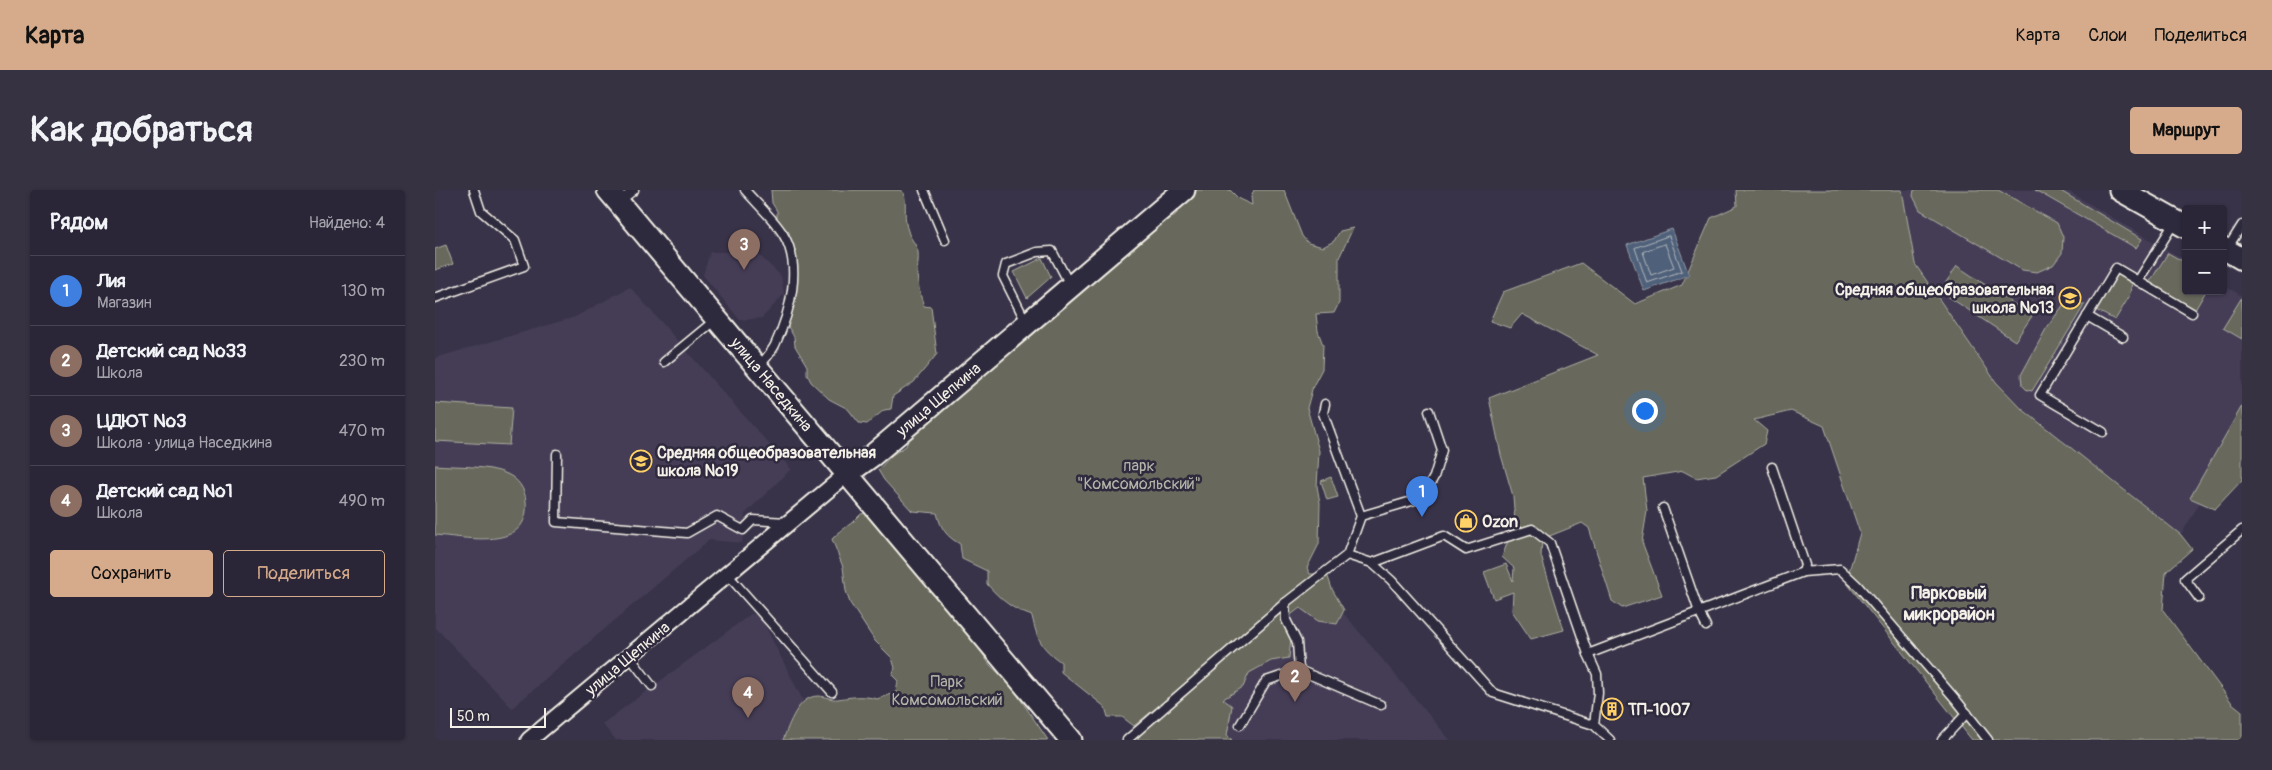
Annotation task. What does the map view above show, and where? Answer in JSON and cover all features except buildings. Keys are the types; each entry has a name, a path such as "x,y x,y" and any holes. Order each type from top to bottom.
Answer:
{"main road":[{"path":"2120,190 2180,224"},
{"name":"улица Щепкина","path":"847,473 1072,287 1177,193"},
{"name":"улица Наседкина","path":"620,194 716,319 759,367 1071,740"}],"street":[{"name":"улица Щепкина","path":"533,739 847,473"}],"lane":[{"path":"435,298 524,266 515,240 481,211 474,190"},
{"path":"745,190 783,234 792,261 792,290 781,328 774,347 759,367"},
{"path":"924,190 945,240"},
{"path":"2138,281 2180,224"},
{"path":"2231,252 2242,225"},
{"path":"1027,324 1003,276 1006,264 1037,252 1052,251 1072,287"},
{"path":"2103,432 2040,395 2115,268 2193,312"},
{"path":"2087,316 2123,337"},
{"path":"664,362 716,319"},
{"path":"1127,740 1285,603 1347,555 1361,516 1323,413 1325,404"},
{"path":"1361,516 1423,498 1434,477 1442,450 1429,411"},
{"path":"557,454 556,522 687,532 717,516 743,530 753,520 787,522"},
{"path":"1772,468 1805,565 1803,572"},
{"path":"1663,508 1699,612 1706,626"},
{"path":"1372,563 1444,536 1466,550 1532,529 1550,544 1588,654 1597,674 1597,709 1593,725"},
{"path":"2199,598 2185,579 2242,530"},
{"path":"1347,555 1372,563 1391,580 1493,693 1593,725 1610,740"},
{"path":"1588,654 1803,572 1840,569 1858,586 1988,740"},
{"path":"727,574 832,692"},
{"path":"1285,603 1286,620 1297,642 1299,670"},
{"path":"629,656 652,686"},
{"path":"1240,724 1266,681 1299,670 1381,705"},
{"path":"1941,740 1967,713"}],"shaded area":[{"path":"1902,190 2066,190 2182,259 2182,295 2227,295 2227,287 2242,296 2242,430 2181,535 2022,409 1996,382 1915,264"},
{"path":"710,252 756,252 781,276 784,294 762,318 740,320 703,275"},
{"path":"630,287 791,469 745,514 742,543 709,540 512,708 435,627 435,358 575,317"},
{"path":"1324,590 1450,740 1134,740"},
{"path":"751,614 760,616 815,724 796,740 616,740 602,724"}],"green space":[{"path":"771,190 900,190 904,193 907,226 918,252 917,275 919,290 924,306 931,307 937,354 914,382 893,396 891,409 884,410 867,424 859,423 848,409 829,399 811,382 807,374 807,366 795,346 794,337 785,321 795,261 789,232 777,220 777,211 772,203"},
{"name":"парк \"Комсомольский\"","path":"1185,190 1230,190 1239,199 1252,205 1251,197 1254,190 1284,190 1302,236 1308,243 1323,247 1334,241 1340,231 1353,228 1339,258 1339,303 1334,313 1316,314 1318,331 1323,345 1322,369 1313,386 1307,408 1319,451 1317,486 1320,503 1319,544 1307,568 1310,574 1318,574 1134,726 1122,717 1108,717 1105,707 1061,672 1061,662 1044,647 1036,631 1032,616 1013,607 997,595 987,584 987,571 962,559 960,544 945,532 937,513 912,511 884,480 878,470 892,455 906,446 909,437 1149,224 1157,227 1162,218 1174,216 1179,211 1177,202"},
{"path":"1736,190 1902,190 1915,264 1996,382 2022,409 2181,535 2192,549 2166,572 2163,610 2232,703 2242,711 2242,740 1972,740 1846,582 1860,533 1824,426 1791,411 1754,420 1767,431 1764,444 1716,475 1696,478 1683,471 1643,478 1647,511 1642,542 1662,595 1622,608 1612,601 1589,528 1582,523 1542,539 1541,556 1564,630 1531,639 1512,611 1513,592 1494,599 1484,572 1506,564 1513,581 1514,568 1502,557 1515,522 1513,496 1501,455 1489,398 1598,355 1522,314 1510,328 1490,321 1503,292 1581,263 1635,304 1682,285 1711,218 1737,206"},
{"path":"1914,190 1998,190 2057,223 2063,237 2062,253 2053,265 2037,272 2022,270 1920,210 1913,196"},
{"path":"2035,190 2059,190 2142,239 2136,248"},
{"path":"446,245 453,264 435,270 435,249"},
{"path":"2168,253 2182,261 2182,295 2204,295 2195,310 2149,283"},
{"path":"1042,258 1051,277 1027,298 1014,272"},
{"path":"1957,266 2032,316 2015,341 1940,291"},
{"path":"2117,274 2132,283 2129,297 2115,320 2096,310"},
{"path":"2242,297 2242,339 2223,328"},
{"path":"2064,304 2085,304 2032,391 2027,390 2022,385 2021,375 2046,329"},
{"path":"435,403 512,408 509,445 435,441"},
{"path":"2242,406 2242,480 2215,509 2190,498"},
{"path":"435,465 491,469 507,474 518,482 526,501 525,517 518,529 507,535 494,538 478,539 435,535"},
{"path":"1331,477 1338,497 1327,500 1321,481"},
{"name":"Парк Комсомольский","path":"876,512 958,617 990,665 1010,684 1048,740 783,740 795,712 811,697 821,696 835,699 862,697 877,699 896,692 898,681 892,675 895,668 892,658 875,641 850,603 846,591 843,567 832,539 861,514"},
{"path":"1324,574 1327,574 1332,589 1344,610 1337,624 1318,621 1300,608 1284,620 1291,638 1289,658 1271,661 1249,673 1243,687 1223,699 1232,706 1227,735 1232,740 1137,740 1143,730"}],"water":[{"path":"1672,229 1689,275 1644,291 1627,245"}],"place":[{"name":"ЦДЮТ №3","path":"744,270"},
{"name":"Средняя общеобразовательная школа №13","path":"2070,298"},
{"name":"Средняя общеобразовательная школа №19","path":"641,461"},
{"name":"Лия","path":"1422,517"},
{"name":"Ozon","path":"1466,521"},
{"name":"Детский сад №33","path":"1295,702"},
{"name":"ТП-1007","path":"1612,709"},
{"name":"Детский сад №1","path":"748,718"}],"district":[{"name":"Парковый микрорайон","path":"1949,603"}]}
